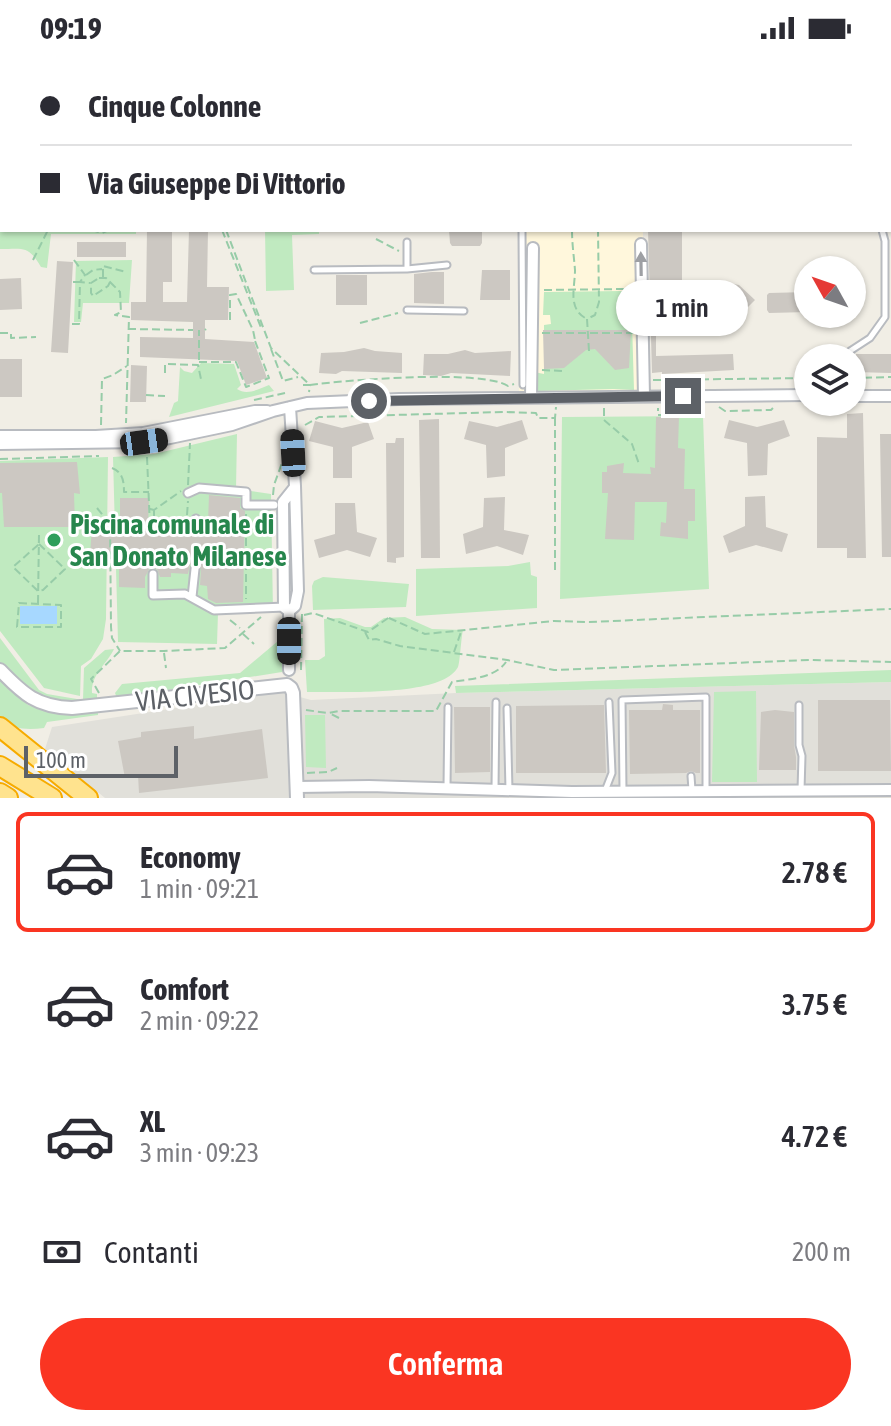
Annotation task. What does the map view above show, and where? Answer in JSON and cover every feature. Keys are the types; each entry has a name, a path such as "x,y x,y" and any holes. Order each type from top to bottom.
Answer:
{"highway":[{"path":"0,727 88,798"},
{"path":"0,766 52,798"},
{"path":"0,793 8,798"}],"street":[{"path":"641,244 644,396"},
{"path":"531,398 533,248"},
{"path":"0,440 117,439 144,442 232,425 307,403 399,399 794,395"},
{"path":"866,396 891,396"},
{"path":"289,608 298,591 290,407"},
{"path":"289,670 283,502 295,486"},
{"path":"188,493 199,488 246,492 246,505 274,505"},
{"path":"283,559 298,557"},
{"path":"192,597 195,569"},
{"path":"153,574 153,595 185,594 214,610 289,608"},
{"name":"VIA CIVESIO","path":"0,670 27,696 57,708 287,685 293,693 299,789"},
{"path":"299,789 369,786 407,792 447,787 571,795 605,791 810,793 891,790"}],"lane":[{"path":"522,232 523,385"},
{"path":"861,344 870,338 885,317 883,232"},
{"path":"407,242 407,269"},
{"path":"314,270 407,269 447,265"},
{"path":"407,310 464,311"},
{"path":"623,791 622,700 706,697 706,790"},
{"path":"495,789 496,702"},
{"path":"605,791 612,773 609,702"},
{"path":"799,705 799,745 810,793"},
{"path":"447,787 448,707"},
{"path":"507,708 509,790"},
{"path":"691,776 692,790"},
{"path":"365,798 369,786"}],"path":[{"path":"33,260 47,232"},
{"path":"225,232 283,381 300,376"},
{"path":"572,232 575,306 580,315 587,319"},
{"path":"587,319 598,311 598,232"},
{"path":"376,239 407,255"},
{"path":"74,260 85,275"},
{"path":"103,266 103,278"},
{"path":"72,324 79,324 80,282 85,275 103,266 126,272"},
{"path":"73,282 91,283 103,278 120,292 121,312 115,315 129,317 126,428"},
{"path":"91,283 93,296 110,282"},
{"path":"541,290 625,289 625,324 630,325 635,333 542,333"},
{"path":"165,373 165,364 236,362 246,387 269,378 236,294 230,295 230,320"},
{"path":"360,323 407,310"},
{"path":"587,319 589,351"},
{"path":"128,329 193,330"},
{"path":"199,330 201,379"},
{"path":"250,330 263,330"},
{"path":"0,333 11,333 11,338 36,337"},
{"path":"271,348 310,385 407,378 466,378 500,381 508,386 523,385"},
{"path":"101,427 102,379 128,365"},
{"path":"542,371 562,371"},
{"path":"866,378 891,377"},
{"path":"643,380 794,378"},
{"path":"146,395 165,396"},
{"path":"600,405 604,405 604,420 608,425 632,444 639,464"},
{"path":"555,573 556,407"},
{"path":"658,407 658,411 674,411 674,415 658,415"},
{"path":"305,425 319,417 449,413 536,413 538,418 555,418"},
{"path":"152,510 179,491 188,490 189,437"},
{"path":"0,459 99,456"},
{"path":"147,457 152,527"},
{"path":"112,468 120,473 124,481 124,492 149,492"},
{"path":"188,493 194,521"},
{"path":"246,505 246,609"},
{"path":"97,508 110,524 111,627 112,638 120,651"},
{"path":"38,604 39,534"},
{"path":"38,591 65,569 39,544"},
{"path":"38,591 13,567 39,544"},
{"path":"19,603 38,604 61,605 61,627 17,627 19,603"},
{"path":"302,615 313,613 365,632 390,617 425,634 554,621 891,609"},
{"path":"100,697 91,679 120,651 225,648 264,615"},
{"path":"230,620 240,628"},
{"path":"454,654 461,631"},
{"path":"365,632 369,640 554,670 809,660 891,662"},
{"path":"242,633 254,644"},
{"path":"164,651 166,668"},
{"path":"303,709 315,713 436,711 452,682 495,671 507,660"},
{"path":"329,713 339,718"},
{"path":"299,789 305,773 328,772 337,768"},
{"path":"328,772 329,781"}],"shaded area":[{"path":"518,232 643,232 641,392 519,393"},
{"path":"891,682 891,798 105,798 45,749 52,727 281,692 311,700 456,693"}],"green space":[{"path":"0,232 136,232 51,234 47,268 41,267 25,250 0,249"},
{"path":"265,232 319,232 292,235 294,290 266,291"},
{"path":"132,260 129,303 83,303 81,322 74,322 76,261"},
{"path":"622,291 621,324 632,323 634,390 536,391 534,372 544,374 544,325 551,324 550,315 543,315 544,292"},
{"path":"201,363 234,364 241,385 237,389 241,391 253,391 269,385 274,391 169,417 174,403 178,401 180,367 192,373"},
{"path":"703,416 709,589 560,599 562,417"},
{"path":"237,434 236,489 271,494 273,612 218,613 217,644 118,642 113,457 154,454"},
{"name":"Piscina comunale di San Donato Milanese","path":"108,457 106,619 103,639 91,659 81,666 80,696 44,688 0,631 0,461"},
{"path":"530,562 531,575 537,577 537,608 416,616 416,569 508,566"},
{"path":"323,577 409,584 406,607 313,610 312,586 314,581"},
{"path":"405,617 432,629 463,630 458,667 448,677 432,684 388,691 307,692 305,660 319,660 325,656 324,619 340,618 371,627 384,618"},
{"path":"284,636 288,636 286,669 282,672 117,698 115,693 122,684 240,673"},
{"path":"0,638 39,690 83,700 84,668 105,650 114,649 94,680 92,693 97,694 97,699 80,701 62,701 28,690 0,663"},
{"path":"891,670 891,682 456,693 455,686"},
{"path":"0,678 28,705 61,714 98,711 98,715 47,722 44,728 15,727 0,717"},
{"path":"756,691 757,782 712,782 714,692"},
{"path":"305,715 325,715 326,768 306,767"}],"water":[{"path":"20,606 57,606 57,624 20,624"}],"building":[{"path":"147,232 172,232 172,282 163,282 163,302 187,302 189,232 208,232 207,287 229,287 228,320 205,320 205,339 254,342 267,378 246,385 237,361 140,357 140,337 193,338 193,322 131,320 131,302 146,302"},
{"path":"449,232 482,232 480,246 452,246"},
{"path":"648,232 682,232 682,284 656,284 656,356 733,354 734,370 652,373"},
{"path":"77,242 126,242 126,257 77,257"},
{"path":"57,261 73,262 68,353 51,352"},
{"path":"482,270 510,270 510,300 480,300"},
{"path":"444,272 444,304 414,303 414,274"},
{"path":"336,275 367,275 367,305 336,305"},
{"path":"21,278 22,309 0,310 0,279"},
{"path":"734,284 755,300 737,318 733,318 719,304"},
{"path":"794,292 794,312 769,313 769,293"},
{"path":"543,330 631,330 629,368 615,370 595,349 586,350 564,368 544,369"},
{"path":"364,348 402,353 402,373 319,373 321,353"},
{"path":"465,350 475,353 511,351 510,376 423,375 424,354"},
{"path":"866,354 891,354 891,373 866,372"},
{"path":"0,359 22,359 22,397 0,397"},
{"path":"131,365 147,366 146,402 130,402"},
{"path":"679,416 678,448 685,449 684,489 695,489 695,521 688,521 688,539 660,536 661,522 666,523 667,502 635,502 634,540 605,539 608,493 602,493 602,472 607,472 607,466 624,463 623,473 651,474 650,467 655,468 656,417"},
{"path":"847,416 863,416 866,558 847,558 847,548 817,548 817,437 847,438"},
{"path":"439,419 440,558 421,558 419,420"},
{"path":"522,420 528,439 505,448 505,476 487,478 486,445 464,439 469,421 497,427"},
{"path":"729,420 757,427 784,420 790,436 768,444 767,475 748,476 747,443 724,438"},
{"path":"315,421 342,428 368,422 374,439 352,447 352,478 333,478 333,447 309,441"},
{"path":"880,434 891,434 891,557 882,557"},
{"path":"396,438 404,438 404,557 396,558 396,563 387,562 386,443 395,443"},
{"path":"77,462 80,494 74,493 75,527 4,527 0,463"},
{"path":"209,495 240,498 240,508 245,511 243,602 216,603 208,599 207,586 200,585 201,569 196,563 190,565 188,574 171,573 171,577 160,577 157,569 150,568 145,577 145,588 119,587 119,557 90,556 92,526 120,526 120,498 149,498 148,528 176,529 176,523 191,523 199,529 208,523"},
{"path":"765,496 766,527 788,534 782,552 756,545 729,553 723,536 745,526 745,497"},
{"path":"505,497 504,530 529,535 523,555 497,546 466,554 463,534 483,527 484,498"},
{"path":"335,503 355,503 357,532 377,538 370,557 347,550 319,558 314,540 335,534"},
{"path":"818,700 890,700 891,771 818,771"},
{"path":"663,704 673,705 673,710 700,710 700,773 630,774 629,710 662,710"},
{"path":"604,705 606,773 516,773 516,706"},
{"path":"454,707 490,707 490,772 455,773"},
{"path":"761,712 794,712 796,770 759,770"},
{"path":"194,726 194,739 262,729 268,778 139,793 138,775 125,778 118,741 141,737 141,732"}],"tunnel":[{"path":"195,569 199,523"}],"place":[{"name":"Piscina comunale di San Donato Milanese","path":"54,540"}],"route":[{"path":"369,401 683,396"}]}
